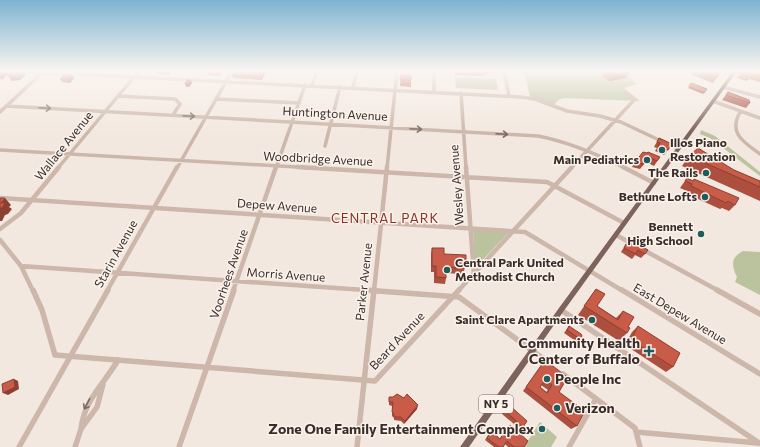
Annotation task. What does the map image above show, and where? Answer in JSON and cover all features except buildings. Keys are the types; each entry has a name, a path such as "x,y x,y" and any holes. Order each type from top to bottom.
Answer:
{"main road":[{"name":"NY 5","path":"464,447 561,310 720,92"}],"street":[{"path":"0,112 21,92"},
{"name":"Wallace Avenue","path":"0,229 16,218 32,200 121,92"},
{"name":"Starin Avenue","path":"19,447 220,92"},
{"name":"Voorhees Avenue","path":"179,447 303,92"},
{"path":"325,146 339,92"},
{"name":"Parker Avenue","path":"357,447 395,92"},
{"path":"434,92 535,99 567,111 616,120 678,149"},
{"path":"508,92 509,96"},
{"path":"742,92 760,96"},
{"name":"Wesley Avenue","path":"461,93 474,275"},
{"name":"Beard Avenue","path":"21,266 42,310 55,355 375,381 634,100 626,93"},
{"path":"118,96 175,99 180,104 173,115"},
{"path":"216,99 299,103"},
{"path":"713,101 760,118"},
{"name":"Huntington Avenue","path":"6,106 549,137 565,141 588,151 654,183"},
{"path":"740,112 735,123 736,131 744,141 760,154"},
{"name":"Woodbridge Avenue","path":"0,150 547,182 624,224"},
{"name":"Depew Avenue","path":"0,198 527,232 590,271"},
{"path":"616,234 760,314"},
{"path":"0,240 21,266"},
{"name":"Morris Avenue","path":"21,266 459,297 552,366"},
{"name":"East Depew Avenue","path":"590,271 760,374"},
{"path":"561,310 760,443"},
{"path":"81,429 81,421 86,406 103,384 118,360"},
{"path":"558,370 635,428 640,447"},
{"path":"75,447 81,429 97,407 103,384"},
{"path":"569,447 596,399"},
{"path":"636,432 760,443"}],"green space":[{"path":"529,92 629,92 640,101 565,98 560,99 553,105 530,97"},
{"path":"701,130 715,136 760,172 760,176 710,138 700,134"},
{"path":"473,230 509,232 475,268"},
{"path":"743,251 760,252 760,295 735,282 737,277 733,262 736,256"},
{"name":"Zone One Family Entertainment Complex","path":"540,422 557,437 551,447 524,447"}],"place":[{"name":"Illos Piano Restoration","path":"662,150"},
{"name":"Main Pediatrics","path":"647,160"},
{"name":"The Rails","path":"706,173"},
{"name":"Bethune Lofts","path":"705,197"},
{"name":"Bennett High School","path":"701,234"},
{"name":"Central Park United Methodist Church","path":"447,270"},
{"name":"Saint Clare Apartments","path":"592,320"},
{"name":"Community Health Center of Buffalo","path":"649,351"},
{"name":"People Inc","path":"547,379"},
{"name":"Verizon","path":"557,408"},
{"name":"Zone One Family Entertainment Complex","path":"542,429"}],"district":[{"name":"CENTRAL PARK","path":"385,218"}]}
